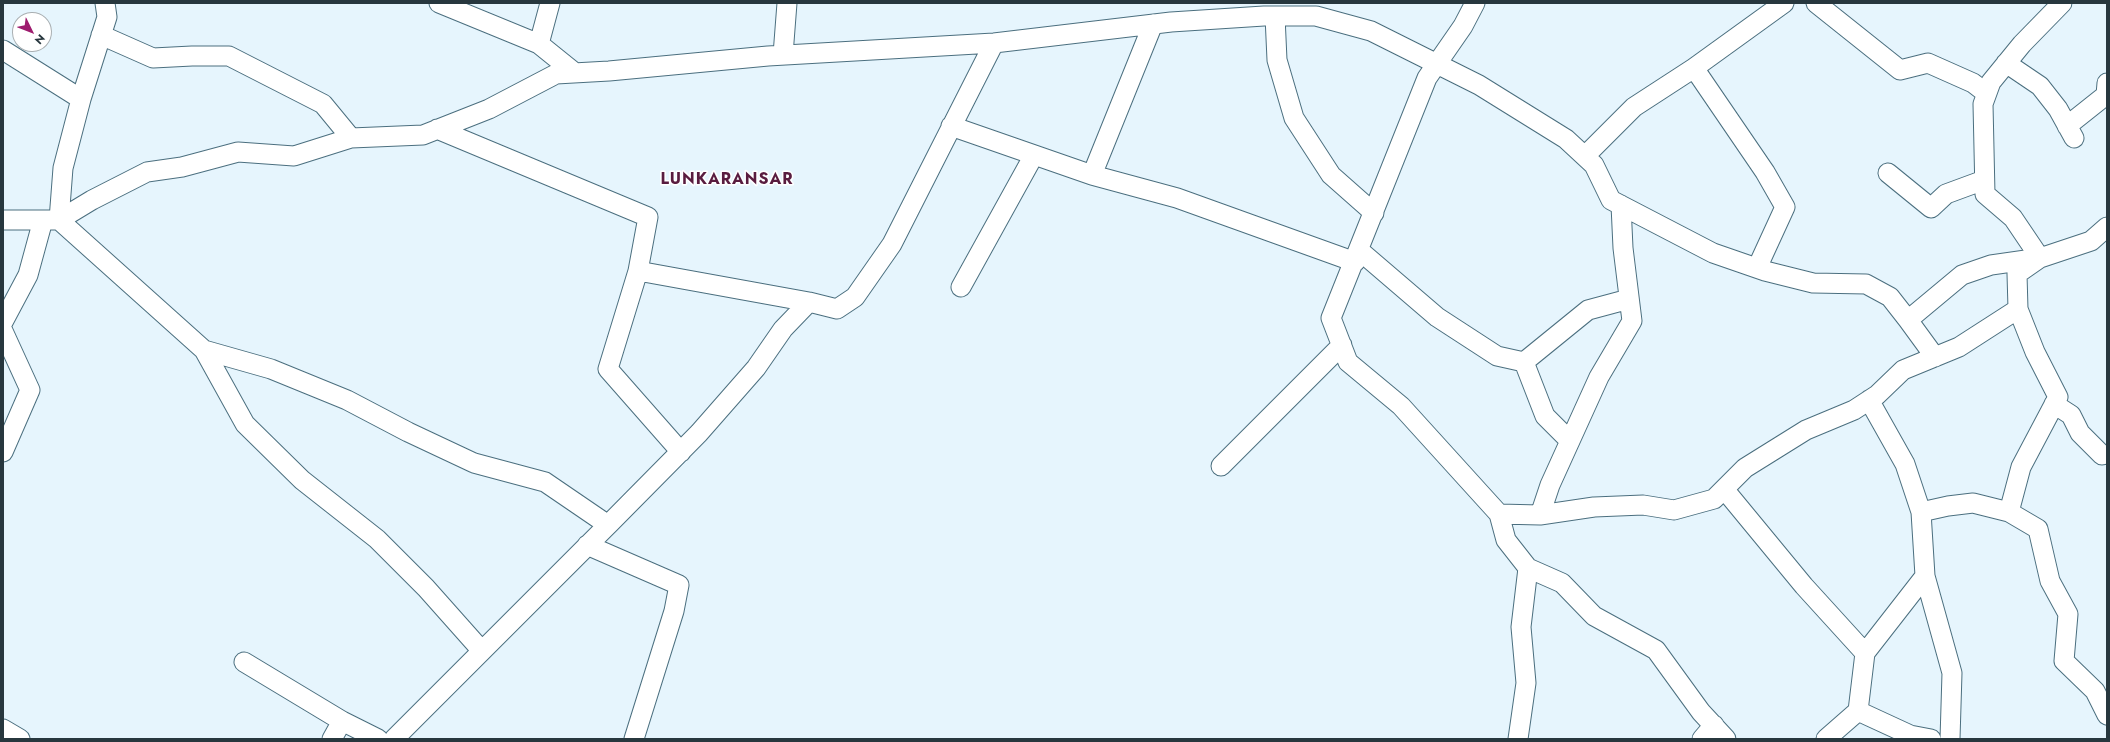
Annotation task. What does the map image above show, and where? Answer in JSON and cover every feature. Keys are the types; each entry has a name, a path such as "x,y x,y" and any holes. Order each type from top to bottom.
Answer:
{"street":[{"path":"3,322 28,276 51,220 81,99 106,17 105,3"},
{"path":"439,3 539,44 575,73"},
{"path":"539,44 550,3"},
{"path":"783,55 787,3"},
{"path":"1215,3 1228,18"},
{"path":"1475,3 1463,26 1427,78 1332,318 1348,362 1401,406 1499,514 1506,540 1528,568 1562,582 1594,616 1656,650 1701,712 1708,732 1726,739"},
{"path":"1585,156 1634,107 1694,68 1784,3"},
{"path":"1816,3 1900,70 1928,63 1973,83 1986,94"},
{"path":"2040,258 2013,218 1985,194 1982,111 1986,94 1991,82 2006,63 2062,3"},
{"path":"3,220 51,220 147,172 182,167 238,152 294,156 351,138 423,135 489,109 556,74 783,55 994,43 1153,24 1228,18 1316,16 1323,11 1371,31 1479,85 1566,139 1594,165 1611,200 1713,253 1757,268 1813,283 1866,284 1890,297 1935,357"},
{"path":"1275,16 1277,60 1294,118 1330,175 1374,213"},
{"path":"1092,176 1153,24"},
{"path":"101,35 153,58 229,56 323,104 351,138"},
{"path":"638,272 809,302 836,309 855,297 892,244 994,43"},
{"path":"3,50 81,99"},
{"path":"2006,63 2040,86 2058,109 2070,132 2106,95 2107,83"},
{"path":"1694,68 1765,172 1785,207 1757,268"},
{"path":"952,126 1092,176 1177,198 1357,256 1437,317 1497,356 1524,362"},
{"path":"437,129 648,217 638,272 608,369 681,452"},
{"path":"961,287 1034,155"},
{"path":"1888,173 1931,208 1946,194 1984,180"},
{"path":"1540,515 1550,485 1599,377 1632,322 1623,248 1621,205"},
{"path":"51,220 204,350 245,424 302,480 377,539 426,588 482,651"},
{"path":"1908,320 1962,275 1991,265 2040,258 2091,240 2107,227"},
{"path":"2009,512 2021,467 2058,397 2035,352 2018,310 2017,274 2040,258"},
{"path":"1524,362 1588,310 1629,299"},
{"path":"394,739 681,452 756,368 783,329 809,302"},
{"path":"1499,514 1540,515 1594,507 1643,505 1674,510 1714,499 1745,468 1806,430 1854,410 1869,400 1902,370 1959,347 2018,310"},
{"path":"3,331 30,390 3,452"},
{"path":"1221,466 1342,345"},
{"path":"204,350 271,369 348,400 408,432 474,463 545,482 608,525"},
{"path":"1524,362 1545,416 1570,441"},
{"path":"1869,400 1905,464 1921,512 1925,576 1952,673 1950,739"},
{"path":"2054,404 2071,415 2080,433 2102,455"},
{"path":"1724,488 1804,586 1865,653"},
{"path":"1921,512 1948,506 1973,503 2009,512 2038,529 2050,581 2068,614 2064,661 2095,690 2107,714"},
{"path":"588,545 679,585 674,611 634,739"},
{"path":"1518,739 1526,683 1521,627 1528,568"},
{"path":"1826,739 1858,711 1865,653 1925,576"},
{"path":"244,662 342,721 378,739"},
{"path":"1858,711 1910,735 1931,739"},
{"path":"332,739 342,721"},
{"path":"3,730 20,739"}],"district":[{"name":"LUNKARANSAR","path":"727,180"}]}
